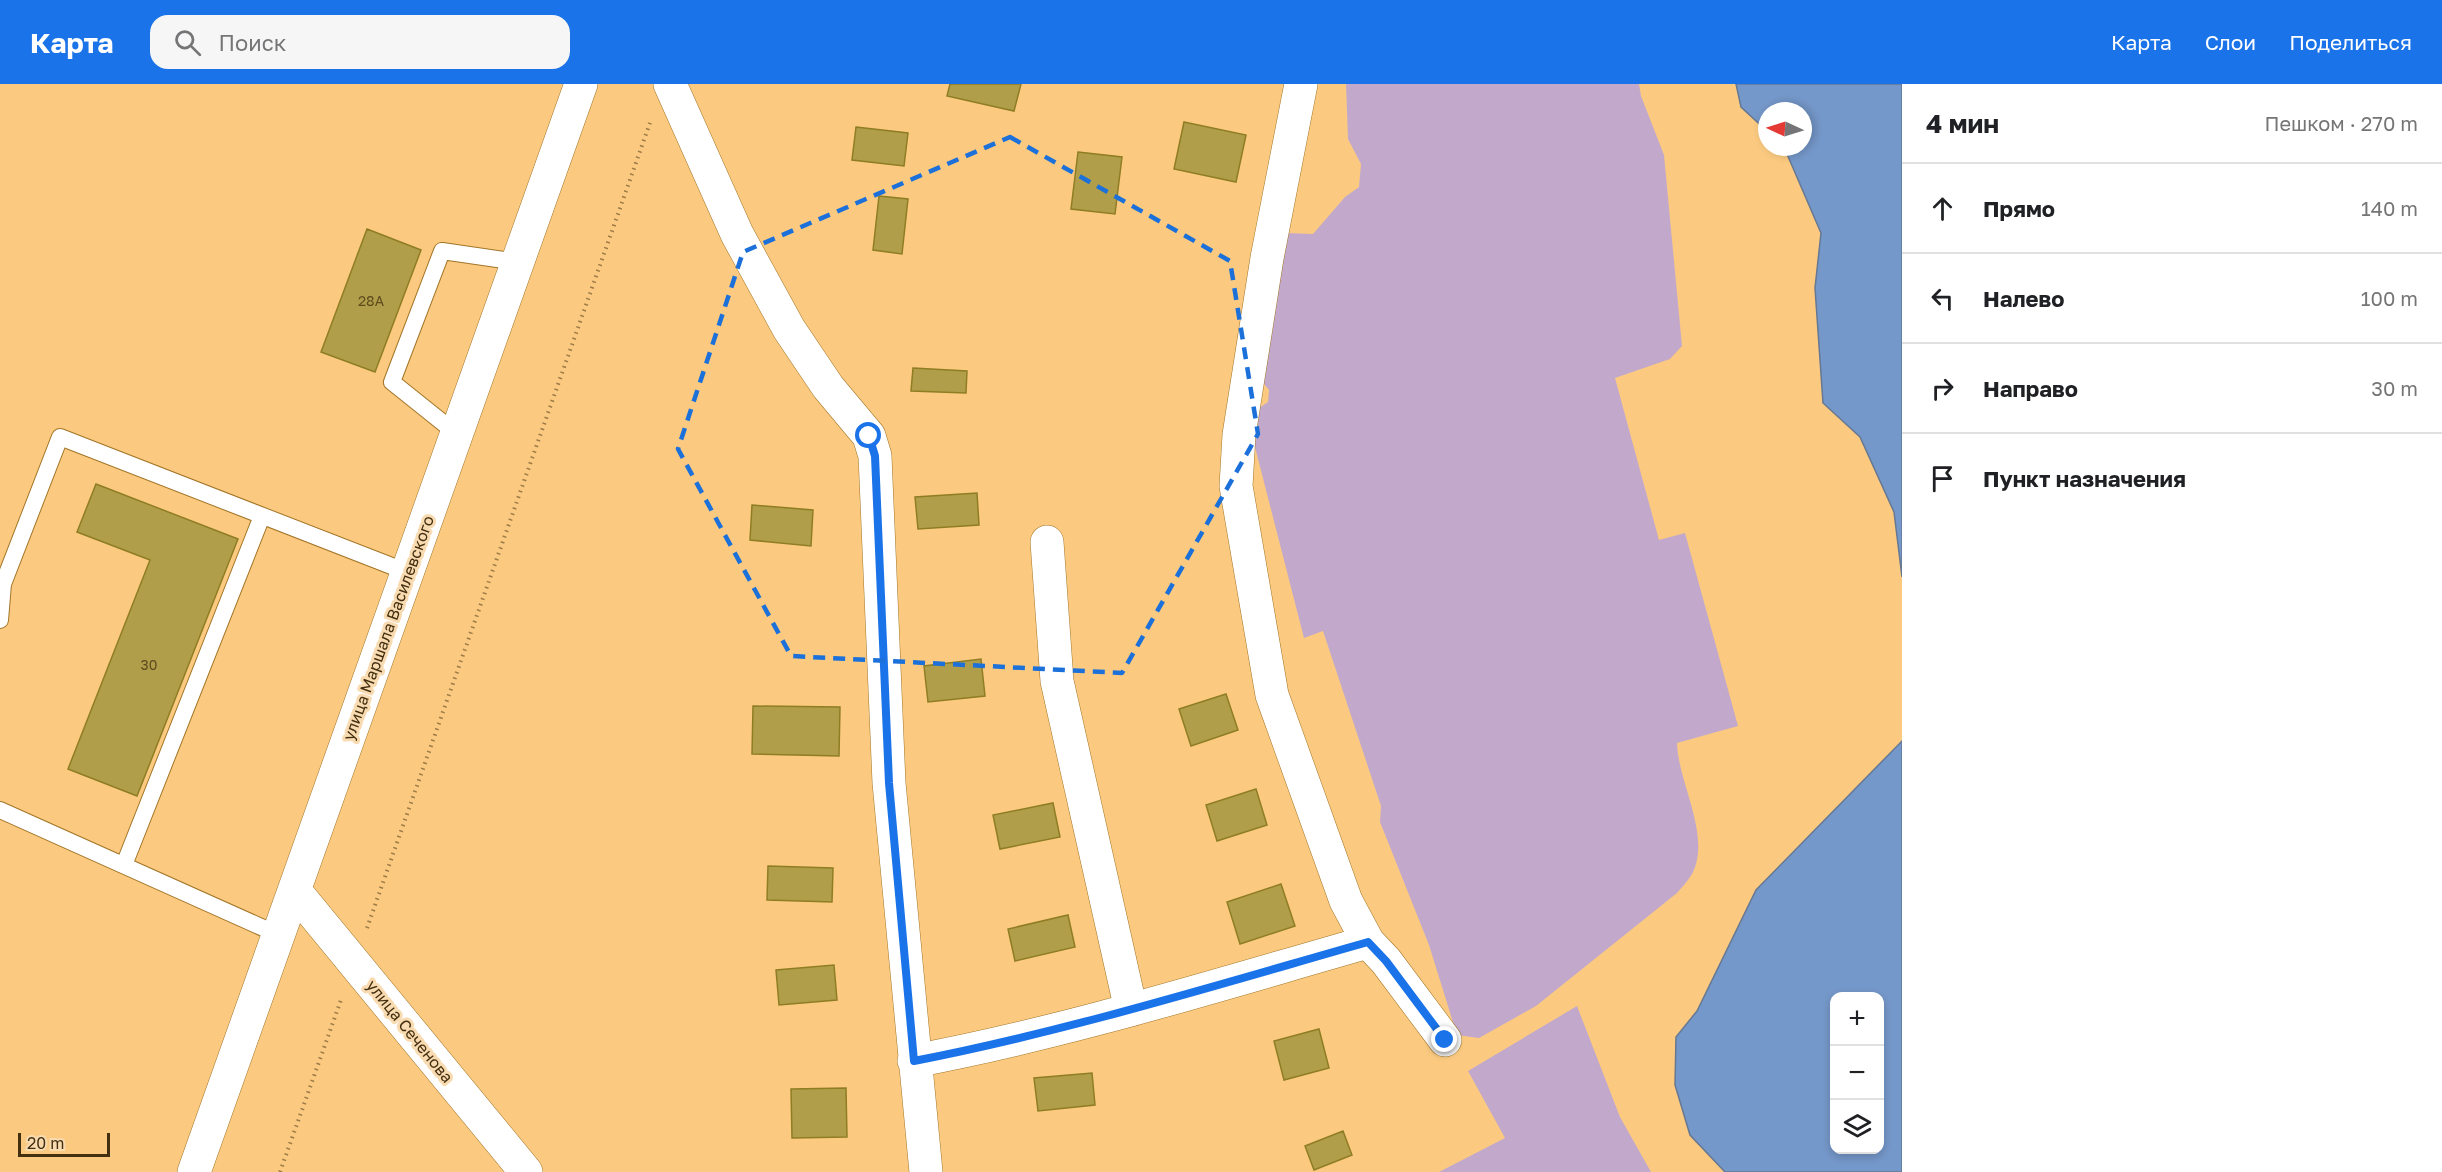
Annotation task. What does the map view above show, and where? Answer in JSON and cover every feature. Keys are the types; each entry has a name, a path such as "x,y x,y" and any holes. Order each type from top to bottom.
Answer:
{"street":[{"name":"улица Маршала Василевского","path":"194,1172 581,84"},
{"path":"670,84 737,234 789,329 828,387 869,436 875,456 889,783 926,1172"},
{"path":"1301,84 1263,282 1239,435 1236,486 1272,695 1346,901 1368,942 1386,961 1445,1040"},
{"path":"1047,542 1057,681 1131,1010"},
{"name":"улица Сеченова","path":"295,891 526,1172"},
{"path":"914,1061 997,1045 1131,1010 1368,942"}],"lane":[{"path":"457,434 392,382 442,251 518,262"},
{"path":"0,620 3,584 60,437 407,572"},
{"path":"124,865 262,516"},
{"path":"0,810 279,935"}],"path":[{"path":"280,1172 652,118"}],"highlighted area":[{"path":"1010,137 1230,261 1258,434 1122,673 791,656 678,449 743,252"}],"shaded area":[{"path":"1346,84 1639,84 1641,96 1664,155 1682,346 1670,359 1615,378 1659,540 1685,533 1738,726 1677,743 1698,843 1697,859 1692,874 1685,884 1677,893 1536,1006 1479,1038 1457,1035 1429,945 1380,822 1381,806 1323,631 1304,638 1247,416 1268,402 1269,390 1256,374 1286,233 1313,234 1345,197 1359,187 1361,164 1348,139"},
{"path":"1577,1006 1620,1117 1651,1172 1439,1172 1505,1138 1468,1071"}],"water":[{"path":"1736,84 1902,84 1902,577 1894,512 1860,437 1823,403 1815,288 1821,233 1788,156 1812,156 1812,102 1758,102 1758,123 1741,107"},
{"path":"1902,741 1902,1172 1725,1172 1690,1135 1675,1085 1676,1037 1697,1011 1756,890"}],"building":[{"path":"950,84 1021,84 1014,111 947,96"},
{"path":"1184,122 1246,135 1236,182 1174,169"},
{"path":"856,127 908,133 904,166 852,160"},
{"path":"1078,152 1122,157 1115,214 1071,209"},
{"path":"879,196 908,199 902,254 873,250"},
{"path":"367,229 421,250 375,372 321,352"},
{"path":"913,368 967,371 966,393 911,391"},
{"path":"96,484 238,539 137,796 68,769 150,560 77,532"},
{"path":"977,493 979,525 918,529 915,497"},
{"path":"752,505 813,510 811,546 750,540"},
{"path":"981,659 985,696 928,702 924,666"},
{"path":"1226,694 1238,730 1191,746 1179,709"},
{"path":"753,706 840,707 839,756 752,754"},
{"path":"1256,789 1267,825 1217,841 1206,805"},
{"path":"1053,803 1060,837 1000,849 993,815"},
{"path":"768,866 833,868 832,902 767,900"},
{"path":"1281,884 1295,926 1240,944 1227,902"},
{"path":"1068,915 1075,947 1015,961 1008,929"},
{"path":"834,965 837,1000 779,1005 776,970"},
{"path":"1319,1029 1329,1068 1284,1080 1274,1041"},
{"path":"1092,1073 1095,1105 1038,1111 1034,1078"},
{"path":"846,1088 847,1137 792,1138 791,1089"},
{"path":"1343,1131 1352,1155 1314,1170 1305,1146"}],"route":[{"path":"869,436 875,456 889,783 914,1061 997,1045 1131,1010 1368,942 1386,961 1445,1040"}]}
